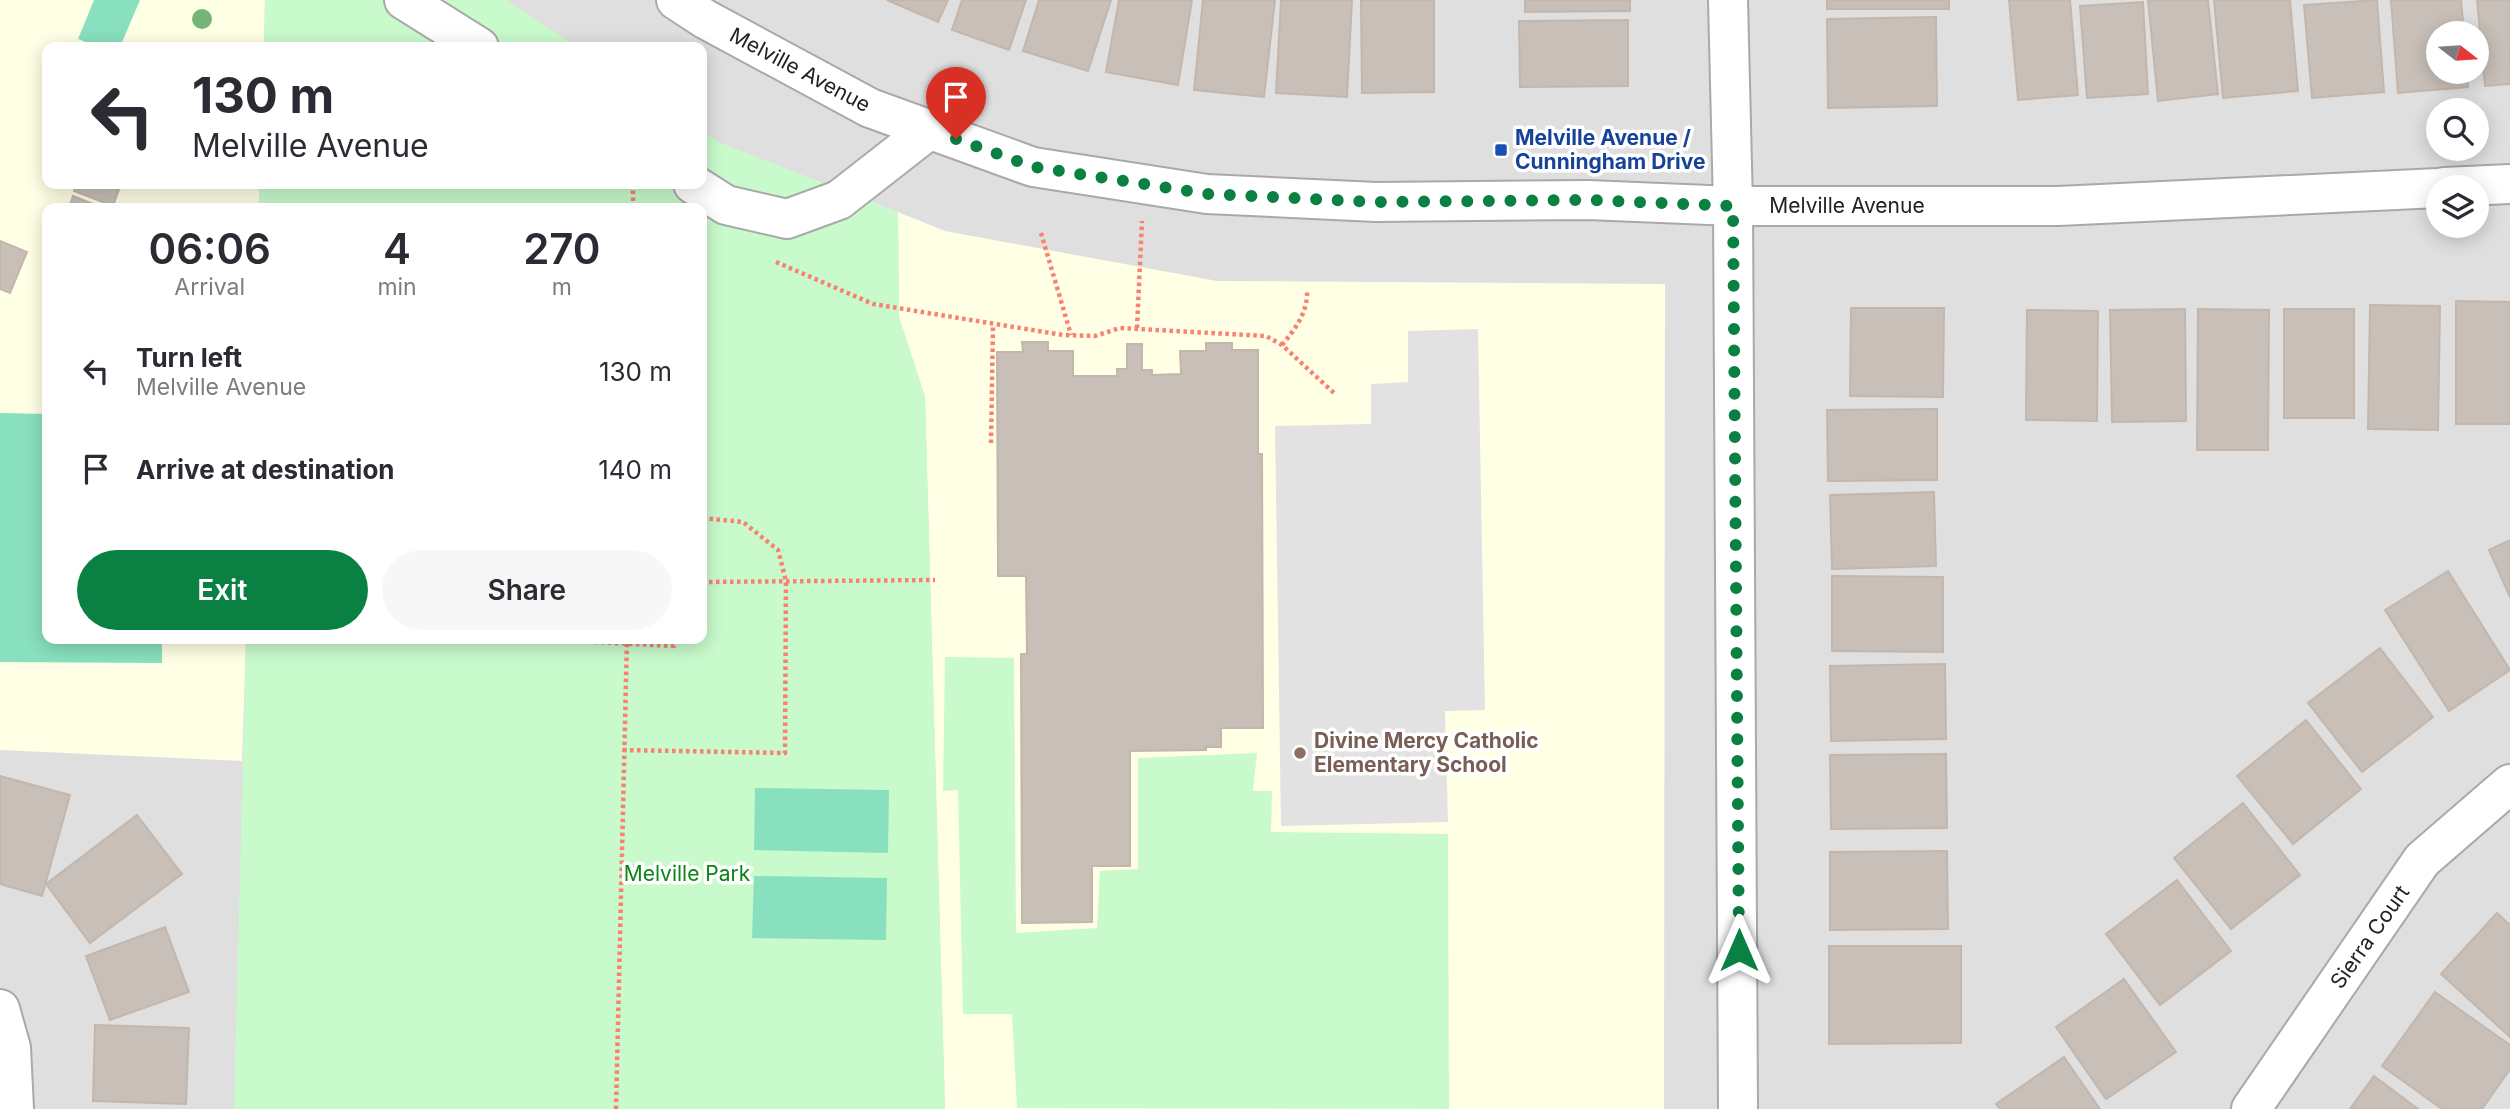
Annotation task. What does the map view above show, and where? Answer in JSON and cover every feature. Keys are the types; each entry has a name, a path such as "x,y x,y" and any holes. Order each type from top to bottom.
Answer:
{"street":[{"path":"404,0 471,42"},
{"name":"Melville Avenue","path":"676,0 705,19 870,108 1034,167 1208,194 1376,202 1588,200 1733,206 2058,206 2426,189"},
{"path":"1728,0 1733,206 1738,1109"},
{"path":"701,189 726,205 787,219 839,200 930,129"},
{"path":"2489,185 2510,184"},
{"name":"Sierra Court","path":"2251,1109 2422,860 2510,784"},
{"path":"0,1009 11,1048 14,1109"}],"path":[{"path":"1136,328 1144,184"},
{"path":"1041,233 1071,335"},
{"path":"776,262 873,304 993,324 1071,335 1095,336 1121,328 1136,328 1266,336 1282,345 1334,393"},
{"path":"1282,345 1300,322 1307,300 1307,290"},
{"path":"991,443 993,324"},
{"path":"623,750 785,753 786,581 778,550 743,523 707,519"},
{"path":"707,582 935,580"},
{"path":"617,1109 627,644"},
{"path":"655,644 674,644"}],"shaded area":[{"path":"0,0 2510,0 2510,1109 0,1109"},
{"path":"0,0 265,0 264,42 42,42 42,189 259,189 259,203 42,203 42,644 246,644 242,761 0,750"},
{"name":"Divine Mercy Catholic Elementary School","path":"898,212 945,231 1217,281 1665,284 1664,1109 945,1109 925,397 899,317"},
{"path":"1478,329 1485,710 1445,711 1448,822 1281,826 1275,426 1371,424 1371,384 1408,382 1408,331"}],"green space":[{"path":"94,0 140,0 122,42 86,42 78,39"},
{"path":"265,0 506,0 569,42 264,42"},
{"name":"Melville Park","path":"707,134 718,142 898,212 899,317 925,397 945,1109 234,1109 246,644 707,644 707,203 259,203 259,189 707,189"},
{"path":"0,413 42,414 42,644 162,644 162,663 0,662"},
{"path":"945,657 1014,658 1016,933 1097,928 1100,871 1138,869 1138,758 1257,753 1253,791 1272,791 1271,832 1448,834 1449,1109 1017,1108 1012,1014 963,1014 958,790 943,791"},
{"path":"755,788 889,790 888,853 754,850"},
{"path":"754,876 887,878 886,940 752,938"}],"building":[{"path":"887,0 948,0 938,22"},
{"path":"962,0 1026,0 1009,50 952,30"},
{"path":"1039,0 1111,0 1088,71 1023,51"},
{"path":"1119,0 1192,0 1178,85 1106,72"},
{"path":"1203,0 1275,0 1264,97 1194,90"},
{"path":"1281,0 1352,0 1347,97 1276,93"},
{"path":"1361,0 1434,0 1434,92 1362,93"},
{"path":"1525,0 1630,0 1630,11 1525,12"},
{"path":"1827,0 1949,0 1949,9 1827,9"},
{"path":"2009,0 2070,0 2078,95 2018,100"},
{"path":"2148,0 2208,0 2218,94 2158,101"},
{"path":"2214,0 2290,0 2298,91 2223,98"},
{"path":"2377,0 2384,92 2312,98 2304,5"},
{"path":"2391,0 2461,0 2463,21 2426,21 2426,84 2468,84 2468,87 2398,93"},
{"path":"2477,0 2510,0 2510,84 2485,86 2489,84 2489,21 2479,21"},
{"path":"2143,2 2148,94 2087,98 2080,6"},
{"path":"1936,17 1937,106 1828,108 1827,19"},
{"path":"1628,20 1628,86 1520,87 1519,21"},
{"path":"119,189 114,203 105,203 74,191"},
{"path":"73,196 90,203 71,203"},
{"path":"0,241 27,252 10,293 0,289"},
{"path":"2456,301 2510,302 2510,424 2456,424"},
{"path":"2370,305 2440,306 2438,430 2368,429"},
{"path":"1851,308 1944,308 1943,397 1850,396"},
{"path":"2185,309 2186,421 2112,422 2110,310"},
{"path":"2198,309 2269,310 2268,450 2197,450"},
{"path":"2284,309 2354,309 2354,418 2284,418"},
{"path":"2027,310 2098,311 2097,421 2026,420"},
{"path":"1022,342 1048,342 1048,351 1073,351 1073,376 1117,376 1117,369 1127,369 1127,344 1142,344 1142,370 1152,370 1152,375 1181,374 1180,351 1206,351 1206,343 1232,343 1232,350 1258,350 1258,454 1262,454 1263,728 1221,728 1221,747 1206,747 1206,750 1130,751 1130,866 1092,866 1092,922 1022,923 1021,654 1027,654 1026,576 998,576 997,352 1023,352"},
{"path":"1937,409 1937,480 1828,481 1827,410"},
{"path":"1934,492 1936,566 1832,569 1830,495"},
{"path":"2510,540 2510,597 2489,550"},
{"path":"2448,571 2510,670 2449,711 2385,610"},
{"path":"1832,576 1943,577 1943,652 1832,651"},
{"path":"2380,648 2433,717 2362,772 2308,703"},
{"path":"1945,664 1946,739 1831,741 1830,666"},
{"path":"2306,720 2361,789 2293,844 2237,776"},
{"path":"1946,754 1947,828 1831,829 1830,755"},
{"path":"0,776 70,795 42,896 0,884"},
{"path":"2243,803 2300,875 2231,929 2174,858"},
{"path":"137,815 182,874 90,943 46,884"},
{"path":"1947,851 1948,929 1830,930 1830,852"},
{"path":"2177,880 2231,951 2160,1005 2106,934"},
{"path":"2497,913 2510,925 2510,1037 2441,974"},
{"path":"165,927 189,992 110,1020 86,956"},
{"path":"1829,946 1961,946 1961,1043 1829,1044"},
{"path":"2124,979 2176,1052 2106,1099 2056,1027"},
{"path":"2435,992 2510,1045 2510,1069 2482,1109 2442,1109 2382,1066"},
{"path":"95,1025 189,1028 186,1104 93,1101"},
{"path":"2064,1057 2100,1109 2000,1109 1996,1104"},
{"path":"2374,1076 2418,1109 2350,1109"}],"place":[{"name":"Melville Avenue / Cunningham Drive","path":"1501,150"},
{"name":"Divine Mercy Catholic Elementary School","path":"1300,753"}],"route":[{"path":"956,139 1034,167 1208,194 1376,202 1588,200 1733,206 1739,950"}]}
